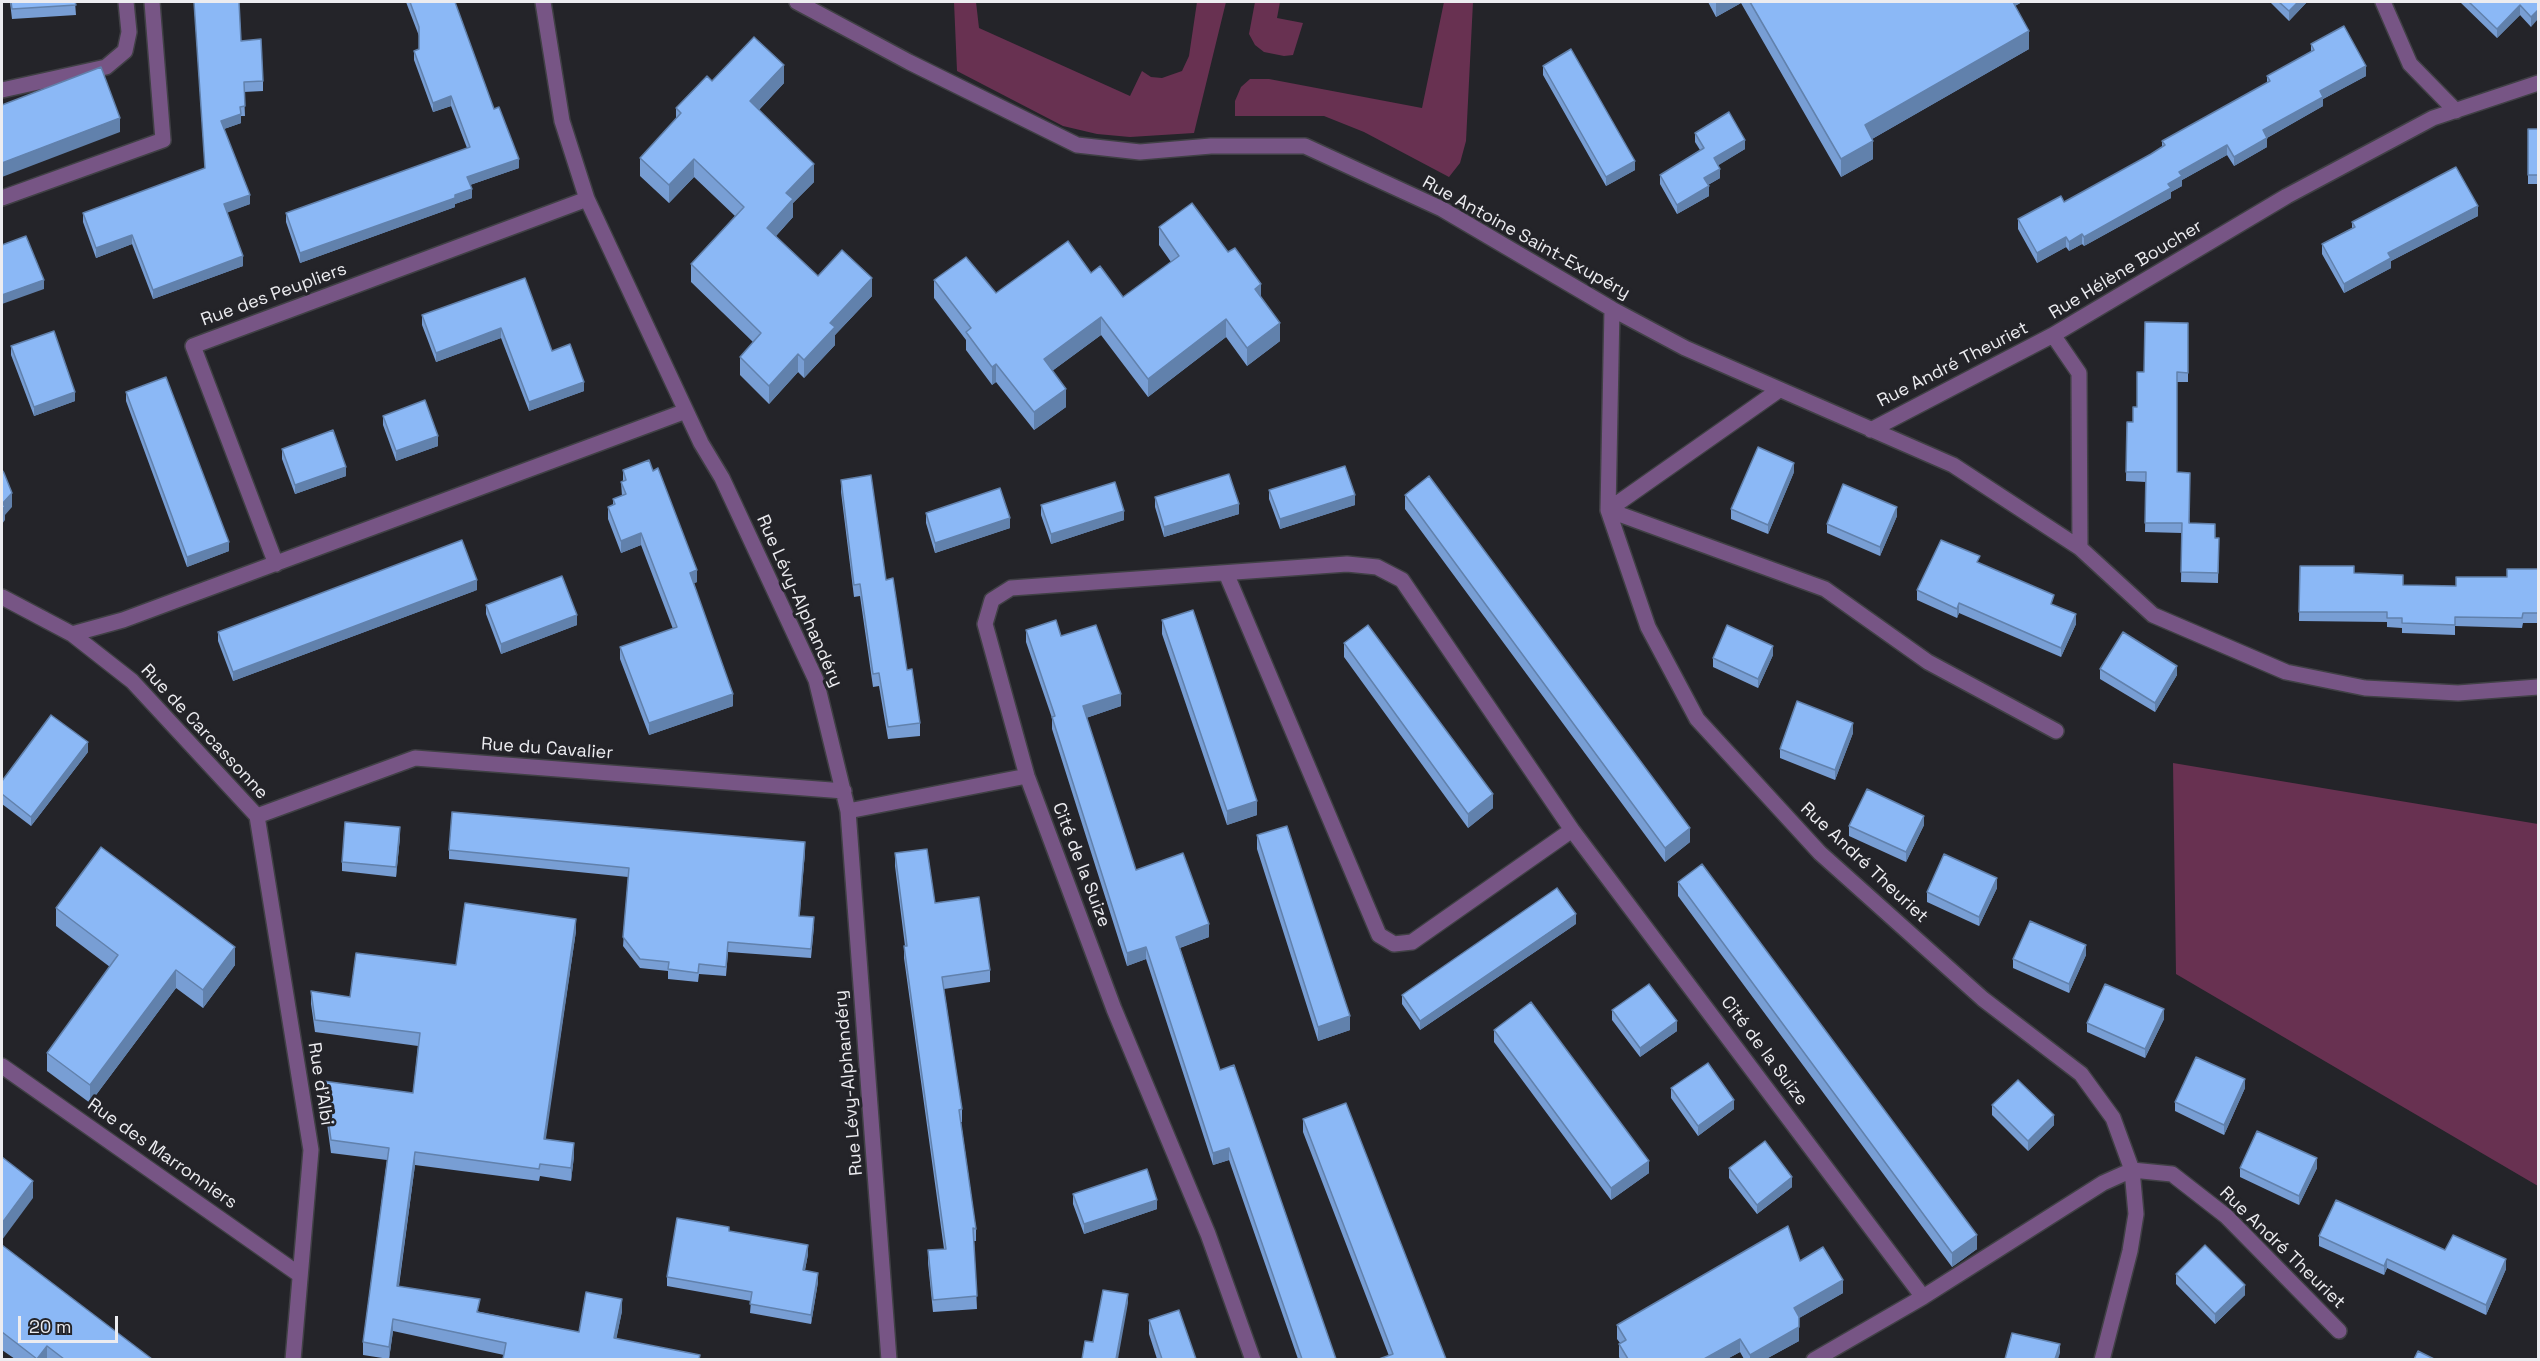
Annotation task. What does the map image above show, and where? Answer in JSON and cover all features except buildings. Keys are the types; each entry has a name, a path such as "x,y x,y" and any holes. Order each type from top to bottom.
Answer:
{"street":[{"path":"2,90 106,67 125,51 129,32 126,2"},
{"path":"2,198 164,140 152,2"},
{"name":"Rue Lévy-Alphandéry","path":"543,2 562,121 587,199 686,411 722,478 816,680 848,811 889,1359"},
{"name":"Rue Antoine Saint-Exupéry","path":"797,2 909,62 1077,145 1140,152 1211,146 1305,146 1442,209 1612,309 1685,348 1953,465 2080,548"},
{"path":"2383,2 2410,64 2456,111"},
{"name":"Rue Hélène Boucher","path":"2080,548 2079,373 2053,335 2286,196 2433,118 2538,83"},
{"name":"Rue des Peupliers","path":"276,564 193,346 587,199"},
{"name":"Rue André Theuriet","path":"1612,309 1608,510 1648,627 1697,719 1820,853 1983,999 2081,1074 2113,1118 2132,1170 2136,1214 2130,1251 2102,1359"},
{"name":"Rue André Theuriet","path":"1871,430 2053,335"},
{"path":"1608,510 1779,390"},
{"path":"72,634 123,621 686,411"},
{"path":"1608,510 1825,589 1928,662 2056,731"},
{"path":"2080,548 2153,615 2286,672 2376,688 2458,693 2538,687"},
{"name":"Cité de la Suize","path":"1253,1359 1208,1234 1114,1009 1027,776 985,624 992,600 1011,588 1347,564 1377,567 1402,580 1572,830 1923,1297"},
{"path":"1226,573 1379,935 1394,944 1412,942 1572,830"},
{"name":"Rue de Carcassonne","path":"2,597 72,634 132,681 257,816"},
{"name":"Rue du Cavalier","path":"257,816 415,758 844,791"},
{"path":"848,811 1027,776"},
{"name":"Rue d'Albi","path":"257,816 311,1150 293,1359"},
{"name":"Rue des Marronniers","path":"2,1066 300,1275"},
{"path":"1814,1359 1923,1297 2103,1183 2132,1170"},
{"name":"Rue André Theuriet","path":"2132,1170 2172,1174 2217,1209 2339,1331"}],"shaded area":[{"path":"954,2 976,2 979,28 1130,96 1142,71 1151,77 1162,78 1182,71 1189,56 1197,2 1226,2 1194,133 1130,137 1097,134 1063,126 957,71"},
{"path":"1255,2 1280,2 1277,18 1303,23 1293,55 1284,56 1264,52 1255,45 1249,34"},
{"path":"1444,2 1473,2 1466,141 1460,163 1449,177 1364,132 1324,116 1235,116 1235,101 1241,87 1250,79 1269,79 1422,108"},
{"path":"2173,763 2538,824 2538,1186 2176,974"}]}
